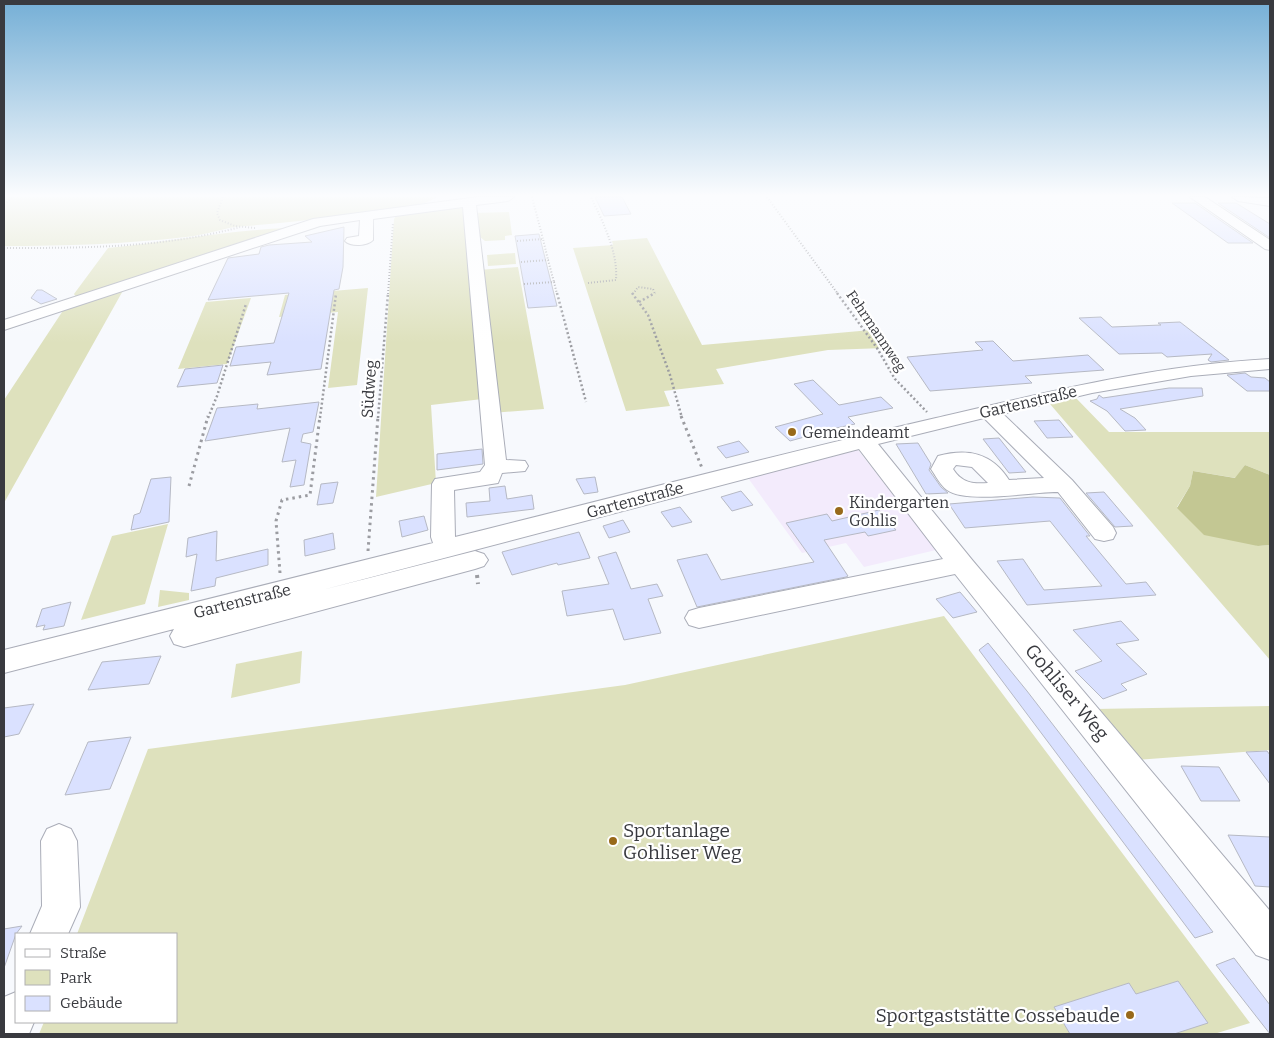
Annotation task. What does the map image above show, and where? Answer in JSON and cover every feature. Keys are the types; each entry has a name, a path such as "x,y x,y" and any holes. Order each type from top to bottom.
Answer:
{"street":[{"path":"4,325 257,245"},
{"path":"448,549 443,536 443,484 490,478 492,470 506,467 475,245"},
{"name":"Gartenstraße","path":"4,662 864,441 1092,387 1191,370 1270,364"},
{"path":"989,412 1064,485 1104,533"},
{"name":"Gohliser Weg","path":"864,441 960,564 1178,826 1270,941"},
{"path":"1002,488 1064,485"},
{"path":"184,636 475,560"},
{"path":"699,618 960,564"},
{"path":"49,933 61,907 59,841"},
{"path":"8,1034 15,1016"}],"path":[{"path":"4,248 70,248 110,245"},
{"name":"Südweg","path":"369,569 368,549 391,245"},
{"path":"545,245 586,402"},
{"path":"588,284 616,280 615,255 611,245"},
{"name":"Fehrmannweg","path":"802,245 877,348 895,379 938,424"},
{"path":"521,262 548,260"},
{"path":"524,284 554,282"},
{"path":"639,302 655,294 653,288 634,289 632,293 648,315 670,375 678,408 707,482"},
{"path":"281,592 276,521 282,500 310,495 336,294"},
{"path":"189,486 196,468 206,422 217,396 246,304"}],"shaded area":[{"name":"Kindergarten Gohlis","path":"858,450 936,550 864,567 846,543 802,553 748,478"}],"green space":[{"path":"4,245 63,245 50,246"},
{"path":"129,245 235,245 76,297 74,294 108,248"},
{"path":"392,245 476,245 479,270 518,267 544,409 492,413 491,398 431,405 436,483 376,497"},
{"path":"651,245 702,345 871,330 885,348 828,350 716,369 724,384 664,391 670,406 626,411 573,248"},
{"path":"515,253 516,264 488,266 487,255"},
{"path":"125,287 4,503 4,400 66,306"},
{"path":"368,288 357,385 328,388 338,312 279,317 285,295"},
{"path":"251,298 227,364 178,369 206,302"},
{"path":"1075,397 1109,432 1270,432 1270,475 1245,465 1236,478 1193,471 1190,486 1177,507 1258,546 1270,545 1270,660 1050,404"},
{"path":"1245,465 1270,475 1270,545 1258,546 1204,535 1177,508 1190,486 1193,471 1235,478"},
{"path":"168,524 145,604 81,620 112,536"},
{"path":"160,590 189,593 189,600 158,607"},
{"name":"Sportanlage Gohliser Weg","path":"944,616 1250,1023 1214,1034 39,1034 44,1023 178,1023 178,933 77,933 148,749 625,685"},
{"path":"302,651 300,683 231,698 236,664"},
{"path":"1270,706 1270,750 1136,760 1094,709"}],"building":[{"path":"344,245 343,267 339,289 334,290 321,369 267,375 271,362 230,366 236,347 274,343 289,293 208,300 228,258 259,254 261,247"},
{"path":"517,245 542,245 557,306 528,308"},
{"path":"37,290 42,290 57,299 41,304 31,298"},
{"path":"1101,317 1112,327 1161,325 1158,323 1180,322 1229,360 1211,362 1208,360 1212,354 1167,357 1162,353 1119,354 1079,318"},
{"path":"993,341 1013,361 1088,355 1104,370 1025,376 1032,383 930,391 907,357 983,350 975,342"},
{"path":"223,365 217,383 177,387 185,369"},
{"path":"1245,373 1251,377 1265,378 1270,382 1270,391 1247,391 1227,375"},
{"path":"813,380 839,405 881,397 893,408 848,417 855,424 813,433 815,434 790,441 775,427 823,414 794,384"},
{"path":"1169,388 1202,388 1203,396 1120,409 1135,418 1146,430 1125,431 1107,411 1090,401 1097,399 1099,395 1103,398"},
{"path":"319,402 313,432 303,434 301,442 311,444 304,485 290,487 296,460 282,462 290,428 205,441 217,408 258,404 257,409"},
{"path":"1059,420 1073,437 1047,438 1034,421"},
{"path":"999,438 1026,472 1009,473 983,439"},
{"path":"739,441 749,452 726,458 717,447"},
{"path":"918,443 931,464 929,470 941,487 948,493 926,494 896,444"},
{"path":"482,449 483,464 437,470 437,454"},
{"path":"171,477 169,522 131,530 134,515 140,513 151,479"},
{"path":"595,477 598,492 584,494 576,479"},
{"path":"338,482 333,503 317,505 321,484"},
{"path":"505,486 507,499 532,495 534,509 467,517 466,503 490,501 489,488"},
{"path":"741,491 753,505 732,511 721,497"},
{"path":"1104,492 1133,526 1115,527 1086,493"},
{"path":"1033,497 1060,498 1090,536 1086,536 1126,584 1146,582 1156,595 1027,605 997,561 1023,559 1044,590 1102,586 1050,521 965,528 949,504"},
{"path":"680,507 692,522 672,527 661,512"},
{"path":"879,510 896,530 868,536 865,532 824,540 848,576 846,577 697,607 677,560 707,554 721,580 814,562 786,523 827,514 832,521"},
{"path":"424,516 428,530 402,537 399,521"},
{"path":"623,520 630,532 609,538 603,526"},
{"path":"217,531 216,561 268,549 268,565 216,578 215,586 191,591 197,554 186,557 188,538"},
{"path":"579,532 590,558 558,565 557,563 512,575 502,552"},
{"path":"333,533 335,549 305,556 304,540"},
{"path":"616,552 631,589 657,584 663,596 648,599 661,633 624,640 613,609 567,616 562,591 609,584 598,557"},
{"path":"960,592 977,612 953,618 936,599"},
{"path":"71,602 64,626 43,630 45,625 36,627 42,609"},
{"path":"1121,621 1139,640 1116,644 1147,674 1121,684 1127,690 1103,699 1075,671 1102,661 1073,630"},
{"path":"988,643 1213,932 1195,938 979,650"},
{"path":"161,656 149,684 88,690 102,662"},
{"path":"34,704 19,734 4,737 4,708"},
{"path":"131,737 110,789 65,795 88,742"},
{"path":"1267,751 1270,755 1270,784 1246,752"},
{"path":"1181,766 1219,767 1240,801 1201,801"},
{"path":"1228,835 1270,837 1270,887 1255,886"},
{"path":"22,926 15,933 4,968 4,929"},
{"path":"1234,958 1270,1005 1270,1034 1216,965"},
{"name":"Sportgaststätte Cossebaude","path":"1178,981 1208,1023 1174,1034 1070,1034 1054,1007 1129,983 1136,994"}],"place":[{"name":"Gemeindeamt","path":"792,432"},
{"name":"Kindergarten Gohlis","path":"839,511"},
{"name":"Sportanlage Gohliser Weg","path":"613,841"},
{"name":"Sportgaststätte Cossebaude","path":"1130,1015"}]}
